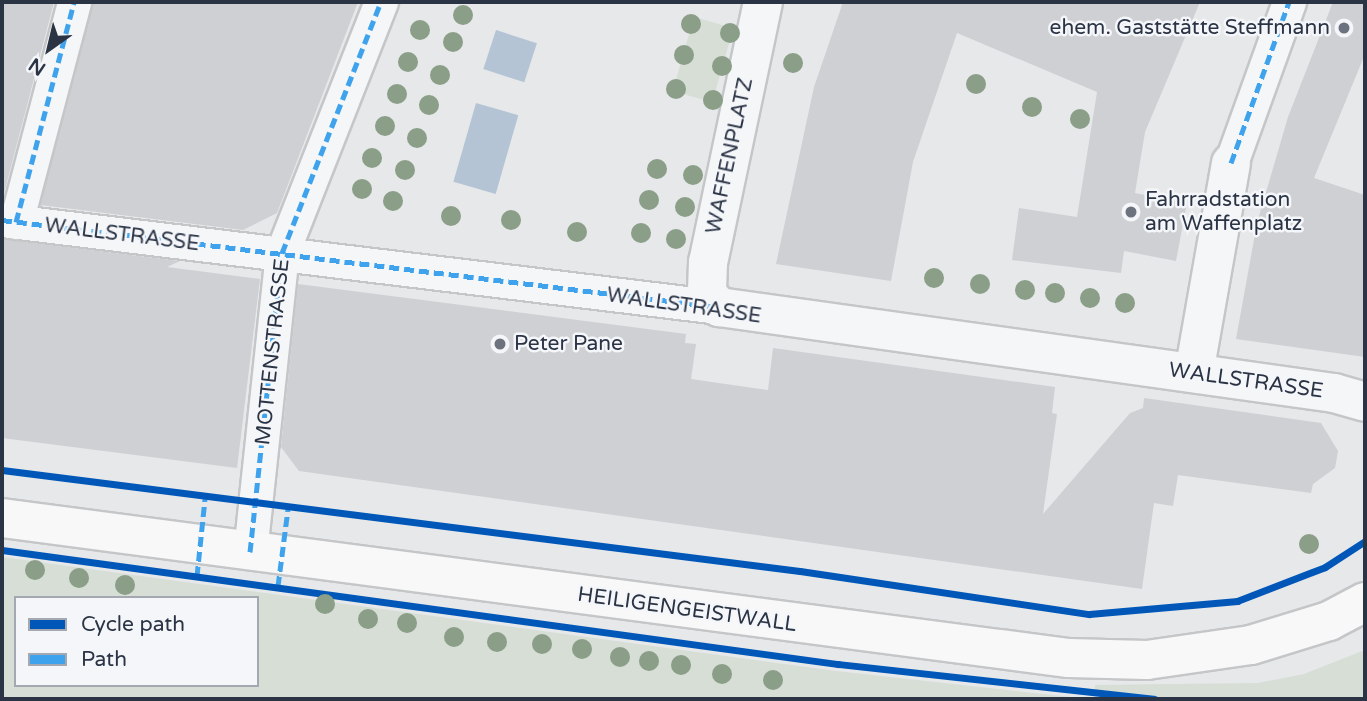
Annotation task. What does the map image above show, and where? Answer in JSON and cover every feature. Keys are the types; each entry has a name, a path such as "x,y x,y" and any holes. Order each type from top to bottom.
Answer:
{"main road":[{"name":"HEILIGENGEISTWALL","path":"2,518 1069,658 1147,660 1251,645 1329,621 1365,602"}],"street":[{"path":"9,221 74,2"},
{"name":"MOTTENSTRASSE","path":"250,552 282,253 381,2"},
{"name":"WAFFENPLATZ","path":"719,307 707,294 708,262 763,2"},
{"path":"1194,373 1231,163 1289,2"},
{"name":"WALLSTRASSE","path":"9,221 719,307 1194,373 1365,402"}],"shaded area":[{"path":"694,17 733,28 712,102 673,91"},
{"path":"2,557 836,671 1089,699 2,699"},
{"path":"1365,650 1365,699 1095,699 1095,685 1258,683 1304,674"}],"water":[{"path":"496,30 537,43 524,82 483,69"},
{"path":"476,103 518,115 496,194 453,182"}],"building":[{"path":"2,2 54,2 2,201"},
{"path":"93,2 358,2 277,213 243,230 40,205"},
{"path":"843,2 1200,2 1145,132 1135,193 1187,203 1176,261 1124,251 1121,273 1012,260 1019,208 1077,217 1097,92 957,33 913,162 891,281 776,264 814,87"},
{"path":"1333,2 1365,2 1365,54 1314,178 1365,195 1365,357 1236,339 1257,223 1288,117"},
{"path":"2,239 180,261 167,267 260,279 237,468 2,438"},
{"path":"298,284 686,334 685,343 696,344 691,379 768,390 773,348 1055,387 1052,413 1057,414 1043,514 1130,413 1143,408 1144,398 1321,423 1338,451 1335,468 1313,484 1311,493 1178,475 1173,506 1154,503 1142,589 299,471 281,447"}],"marked path":[{"path":"16,222 74,2"},
{"path":"250,552 282,253 381,2"},
{"path":"1231,163 1289,2"},
{"path":"2,220 719,307"},
{"path":"197,576 205,498"},
{"path":"278,586 288,509"}],"cycle path":[{"path":"2,470 800,571 1089,614 1237,601 1325,567 1365,541"},
{"path":"2,550 838,664 1154,699"}],"place":[{"name":"ehem. Gaststätte Steffmann","path":"1344,28"},
{"name":"Fahrradstation am Waffenplatz","path":"1131,212"},
{"name":"Peter Pane","path":"500,344"}]}
